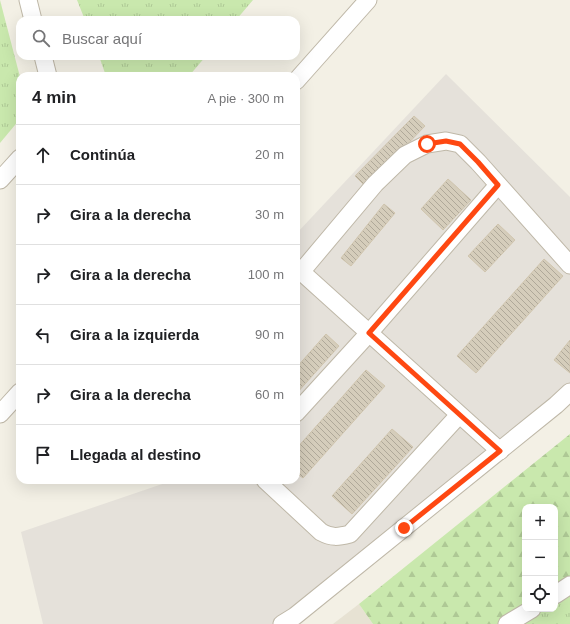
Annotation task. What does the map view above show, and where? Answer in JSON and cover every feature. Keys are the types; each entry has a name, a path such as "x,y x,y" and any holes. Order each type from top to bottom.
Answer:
{"street":[{"path":"28,0 32,16"},
{"path":"300,76 368,0"},
{"path":"44,60 47,72"},
{"path":"300,268 375,184 405,155 427,144 446,141 460,144 478,162 570,265"},
{"path":"0,180 16,162"},
{"path":"300,409 369,333 498,185"},
{"path":"300,272 500,451"},
{"path":"282,624 295,616 556,406 570,392"},
{"path":"0,414 16,396"},
{"path":"269,484 320,532 330,536 350,534 459,414"},
{"path":"558,593 570,586"},
{"path":"507,624 527,612"}],"shaded area":[{"path":"446,74 570,197 570,392 282,624 43,624 21,532 162,484 300,484 300,230"},
{"path":"359,604 373,624 333,624"}],"green space":[{"path":"0,0 19,72 16,72 16,124 0,143"},
{"path":"77,0 253,0 239,16 83,16"},
{"path":"100,60 203,60 192,72 105,72"},
{"path":"570,434 570,585 558,593 558,504 522,504 522,612 507,624 373,624 359,604"},
{"path":"570,585 570,624 507,624 527,612 558,612 558,593"}],"building":[{"path":"414,116 425,126 366,187 355,176"},
{"path":"448,179 471,200 443,230 421,209"},
{"path":"384,204 395,213 351,266 341,258"},
{"path":"498,224 515,240 485,272 468,256"},
{"path":"544,259 563,276 476,373 457,356"},
{"path":"326,334 339,346 300,390 300,363"},
{"path":"570,340 570,373 554,360"},
{"path":"366,370 385,386 303,478 300,476 300,444"},
{"path":"392,429 413,447 352,514 332,496"}],"route":[{"path":"404,528 500,451 369,333 498,185 460,144 446,141 427,144"}]}
